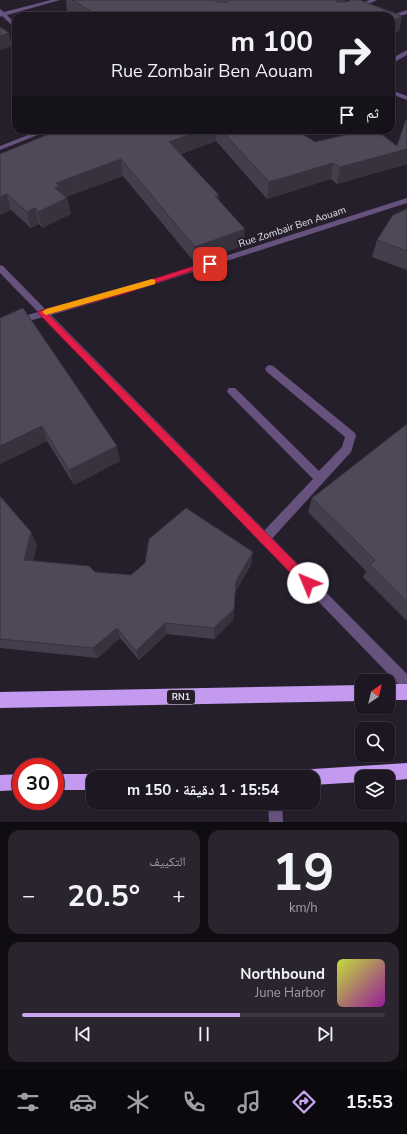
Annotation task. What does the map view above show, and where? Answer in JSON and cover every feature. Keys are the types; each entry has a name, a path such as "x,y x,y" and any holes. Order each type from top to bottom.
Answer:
{"highway":[{"path":"395,692 407,692"},
{"name":"RN1","path":"0,700 355,693"},
{"path":"320,777 407,771"},
{"path":"0,783 12,782"},
{"path":"64,782 86,782"}],"street":[{"path":"1,13 57,0"},
{"path":"347,12 374,0"},
{"path":"395,16 407,12"},
{"path":"1,13 12,23"},
{"path":"395,60 407,52"},
{"path":"395,94 407,98"},
{"path":"0,148 37,134"},
{"name":"Rue Zombair Ben Aouam","path":"0,326 131,289 407,200"},
{"path":"0,268 42,313 407,683"},
{"path":"264,539 347,449 351,436 270,369"},
{"path":"232,391 320,479"},
{"path":"275,810 276,822"}],"building":[{"path":"72,0 215,0 218,2 228,2 227,0 337,0 337,2 346,2 351,0 360,0 392,12 92,12"},
{"path":"395,13 402,16 395,20"},
{"path":"0,27 9,33 0,36"},
{"path":"406,119 407,149 340,167 333,163 269,182 225,134 302,134 315,142 350,134 381,134 397,146"},
{"path":"49,134 192,134 169,142 219,195 215,196 245,229 195,247 121,159 56,183 59,186 55,188 67,198 38,212 35,208 27,212 7,194 0,197 0,154"},
{"path":"407,209 407,251 377,240 393,215"},
{"path":"23,308 117,446 69,470 42,426 0,446 0,318"},
{"path":"407,424 407,602 370,565 375,560 312,498"},
{"path":"0,496 31,532 24,560 89,566 95,572 131,575 145,563 149,539 186,508 253,552 236,581 234,609 214,628 165,623 136,651 117,628 93,648 0,639"}],"slow traffic":[{"path":"46,312 152,282"}],"route":[{"path":"210,264 124,291 42,313 308,583"}]}
